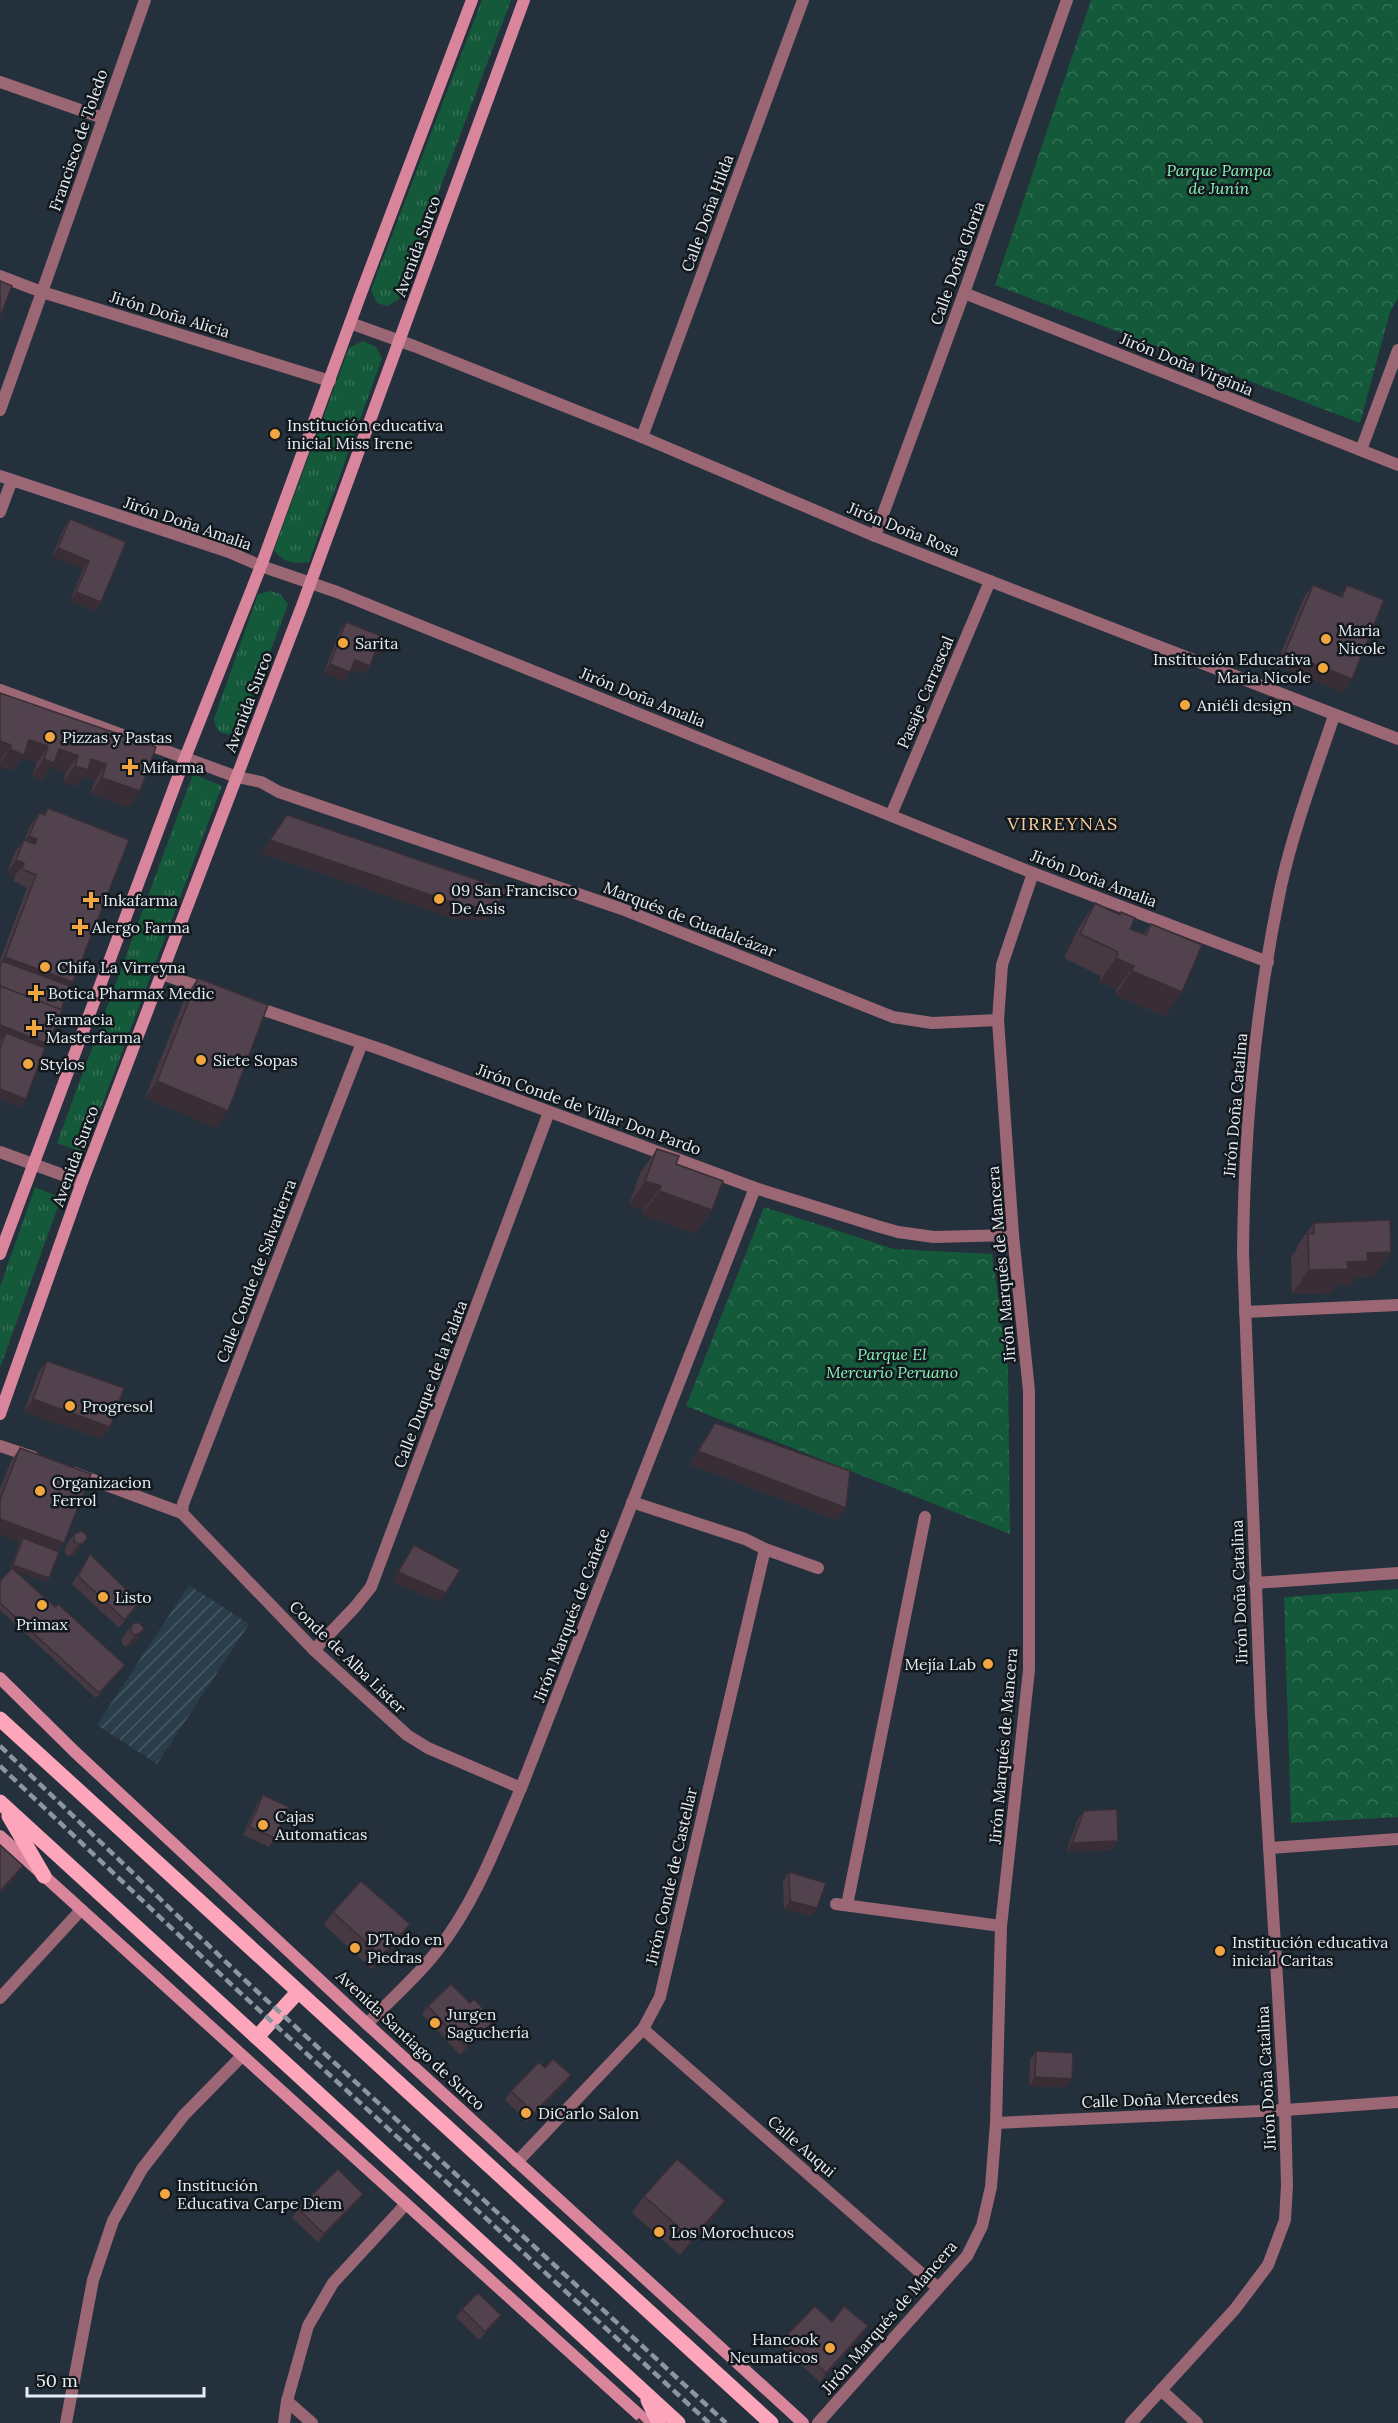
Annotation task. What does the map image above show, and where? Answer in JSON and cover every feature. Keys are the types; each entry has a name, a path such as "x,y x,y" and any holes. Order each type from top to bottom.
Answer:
{"main road":[{"path":"0,1254 185,758 261,566 472,0"},
{"name":"Avenida Surco","path":"0,1414 82,1182 400,343 524,0"},
{"name":"Avenida Santiago de Surco","path":"0,1678 75,1752 367,2024 803,2423"},
{"path":"0,1719 297,1993 771,2423"},
{"path":"1,1802 44,1876"},
{"path":"1,1802 678,2423"},
{"path":"0,1836 648,2423"},
{"path":"258,2037 297,1993"},
{"path":"644,2392 659,2423"}],"street":[{"name":"Francisco de Toledo","path":"0,410 145,0"},
{"name":"Calle Doña Hilda","path":"642,437 803,0"},
{"name":"Calle Doña Gloria","path":"875,536 964,293 1067,0"},
{"path":"0,82 103,118"},
{"name":"Jirón Doña Alicia","path":"0,276 42,292 330,381"},
{"name":"Jirón Doña Virginia","path":"964,293 1398,465"},
{"name":"Jirón Doña Rosa","path":"350,323 400,343 414,346 642,437 875,536 1398,739"},
{"path":"1361,450 1398,350"},
{"path":"0,512 6,478"},
{"name":"Jirón Doña Amalia","path":"6,478 229,552 310,583 1033,873 1268,962"},
{"name":"Pasaje Carrascal","path":"891,815 990,581"},
{"name":"Marqués de Guadalcázar","path":"0,690 237,777 261,782 279,792 622,909 893,1017 932,1023 998,1020"},
{"name":"Jirón Doña Catalina","path":"1131,2423 1235,2309 1268,2265 1284,2220 1287,2185 1285,2110 1255,1582 1245,1312 1243,1253 1245,1164 1257,1035 1281,887 1302,807 1334,716"},
{"name":"Jirón Marqués de Mancera","path":"818,2423 966,2256 982,2226 991,2187 996,2123 1001,1926 1029,1670 1029,1391 1013,1235 998,1020 1002,965 1033,873"},
{"path":"162,974 215,993"},
{"name":"Jirón Conde de Villar Don Pardo","path":"236,1000 362,1043 755,1188 877,1226 918,1236 951,1238 1013,1235"},
{"name":"Calle Conde de Salvatierra","path":"182,1511 362,1043"},
{"name":"Calle Duque de la Palata","path":"314,1650 356,1607 371,1587 549,1112"},
{"path":"0,1152 82,1182"},
{"name":"Jirón Marqués de Cañete","path":"367,2024 437,1952 488,1865 521,1788 755,1188"},
{"path":"1245,1312 1398,1305"},
{"path":"0,1446 182,1511"},
{"path":"633,1502 745,1539 765,1549 818,1568"},
{"name":"Conde de Alba Lister","path":"182,1511 314,1650 407,1735 428,1748 521,1788"},
{"path":"925,1517 842,1905 1001,1926"},
{"name":"Jirón Conde de Castellar","path":"517,2162 644,2029 660,1997 765,1549"},
{"path":"1255,1582 1398,1572"},
{"path":"1269,1848 1398,1839"},
{"path":"0,1998 81,1910"},
{"name":"Calle Auqui","path":"644,2029 938,2288"},
{"path":"66,2423 93,2280 113,2221 142,2169 184,2115 242,2056"},
{"name":"Calle Doña Mercedes","path":"996,2123 1285,2110 1398,2102"},
{"path":"284,2423 287,2401 308,2326 333,2283 406,2204"},
{"path":"1161,2390 1197,2423"},
{"path":"287,2401 312,2423"}],"shaded area":[{"path":"189,1585 249,1624 157,1764 97,1725"}],"green space":[{"path":"482,0 511,0 398,300 387,306 377,303 371,290"},
{"name":"Parque Pampa de Junín","path":"1091,0 1398,0 1398,298 1390,312 1360,423 995,285"},
{"path":"363,341 376,347 382,358 309,562 289,562 281,558 274,550 349,348"},
{"path":"270,591 280,594 288,604 240,733 222,733 217,728 214,719 258,594"},
{"path":"193,774 222,786 84,1153 57,1143"},
{"path":"35,1187 61,1198 0,1368 0,1287"},
{"name":"Parque El Mercurio Peruano","path":"764,1207 894,1249 992,1254 1008,1367 1010,1534 686,1406"},
{"path":"1398,1589 1398,1817 1291,1823 1284,1597"}],"building":[{"path":"0,281 12,286 0,317"},
{"path":"70,519 126,542 101,602 76,592 89,561 58,548"},
{"name":"Maria Nicole","path":"1313,585 1342,597 1347,585 1384,600 1352,679 1285,652"},
{"path":"346,622 389,639 385,647 378,644 370,666 355,660 350,672 330,664"},
{"path":"0,693 156,747 140,791 102,778 106,764 91,759 88,770 75,766 78,756 59,749 54,763 44,759 48,746 29,740 24,755 10,749 11,745 0,741"},
{"path":"48,808 129,840 73,982 5,957 36,875 22,869 24,863 16,860 24,840 35,844 37,839 29,836 39,813 45,815"},
{"path":"287,815 507,890 496,907 463,906 270,840"},
{"path":"1095,903 1120,915 1121,912 1135,918 1130,929 1146,935 1151,924 1202,945 1182,992 1132,971 1134,966 1116,958 1118,952 1080,934"},
{"path":"2,961 70,986 61,1010 0,986"},
{"name":"Siete Sopas","path":"198,978 268,1005 228,1111 157,1081"},
{"path":"0,986 62,1010 48,1044 0,1025"},
{"path":"6,1033 45,1048 26,1099 0,1089 0,1048"},
{"path":"657,1149 679,1156 676,1164 723,1181 712,1210 659,1191 661,1186 645,1181"},
{"path":"1390,1220 1391,1252 1367,1253 1368,1261 1347,1262 1348,1269 1309,1270 1308,1234 1314,1233 1314,1223"},
{"name":"Progresol","path":"47,1361 124,1388 110,1427 33,1399"},
{"path":"715,1423 850,1471 846,1508 698,1451"},
{"path":"20,1448 91,1474 64,1543 0,1519 0,1500"},
{"path":"81,1531 86,1534 87,1539 82,1544 78,1544 74,1541 74,1534"},
{"path":"23,1538 59,1552 49,1578 13,1565"},
{"path":"414,1545 460,1570 446,1593 398,1572"},
{"path":"90,1554 139,1602 125,1620 78,1576"},
{"path":"12,1568 55,1607 58,1604 125,1665 99,1693 0,1603 0,1581"},
{"path":"134,1623 140,1623 144,1628 135,1635 131,1632 131,1626"},
{"name":"Cajas Automaticas","path":"263,1795 289,1807 275,1838 249,1827"},
{"path":"1117,1809 1118,1841 1072,1843 1084,1811"},
{"path":"0,1845 23,1866 0,1891"},
{"path":"789,1872 826,1883 817,1908 790,1901"},
{"path":"361,1881 410,1924 381,1956 333,1912"},
{"path":"451,1984 470,2003 474,1999 494,2021 466,2047 428,2006"},
{"path":"1036,2051 1073,2053 1072,2079 1035,2077"},
{"path":"553,2059 571,2075 534,2113 511,2091 539,2062 545,2068"},
{"path":"677,2159 725,2201 692,2239 644,2196"},
{"path":"338,2169 363,2194 324,2234 298,2209"},
{"path":"478,2293 501,2315 485,2332 462,2309"},
{"path":"815,2306 832,2322 844,2306 868,2326 826,2373 786,2336"}],"railway":[{"path":"0,1746 248,1983 726,2423"},
{"path":"0,1766 235,1988 709,2423"}],"place":[{"name":"Institución educativa inicial Miss Irene","path":"275,434"},
{"name":"Maria Nicole","path":"1326,639"},
{"name":"Sarita","path":"343,643"},
{"name":"Institución Educativa Maria Nicole","path":"1323,668"},
{"name":"Aniéli design","path":"1185,705"},
{"name":"Pizzas y Pastas","path":"50,737"},
{"name":"Mifarma","path":"130,767"},
{"name":"09 San Francisco De Asis","path":"439,899"},
{"name":"Inkafarma","path":"91,900"},
{"name":"Alergo Farma","path":"80,927"},
{"name":"Chifa La Virreyna","path":"45,967"},
{"name":"Botica Pharmax Medic","path":"36,993"},
{"name":"Farmacia Masterfarma","path":"34,1028"},
{"name":"Siete Sopas","path":"201,1060"},
{"name":"Stylos","path":"28,1064"},
{"name":"Progresol","path":"70,1406"},
{"name":"Organizacion Ferrol","path":"40,1491"},
{"name":"Listo","path":"103,1597"},
{"name":"Primax","path":"42,1605"},
{"name":"Mejía Lab","path":"988,1664"},
{"name":"Cajas Automaticas","path":"263,1825"},
{"name":"D'Todo en Piedras","path":"355,1948"},
{"name":"Institución educativa inicial Caritas","path":"1220,1951"},
{"name":"Jurgen Saguchería","path":"435,2023"},
{"name":"DiCarlo Salon","path":"526,2113"},
{"name":"Institución Educativa Carpe Diem","path":"165,2194"},
{"name":"Los Morochucos","path":"659,2232"},
{"name":"Hancook Neumaticos","path":"830,2348"}],"district":[{"name":"VIRREYNAS","path":"1063,824"}]}
